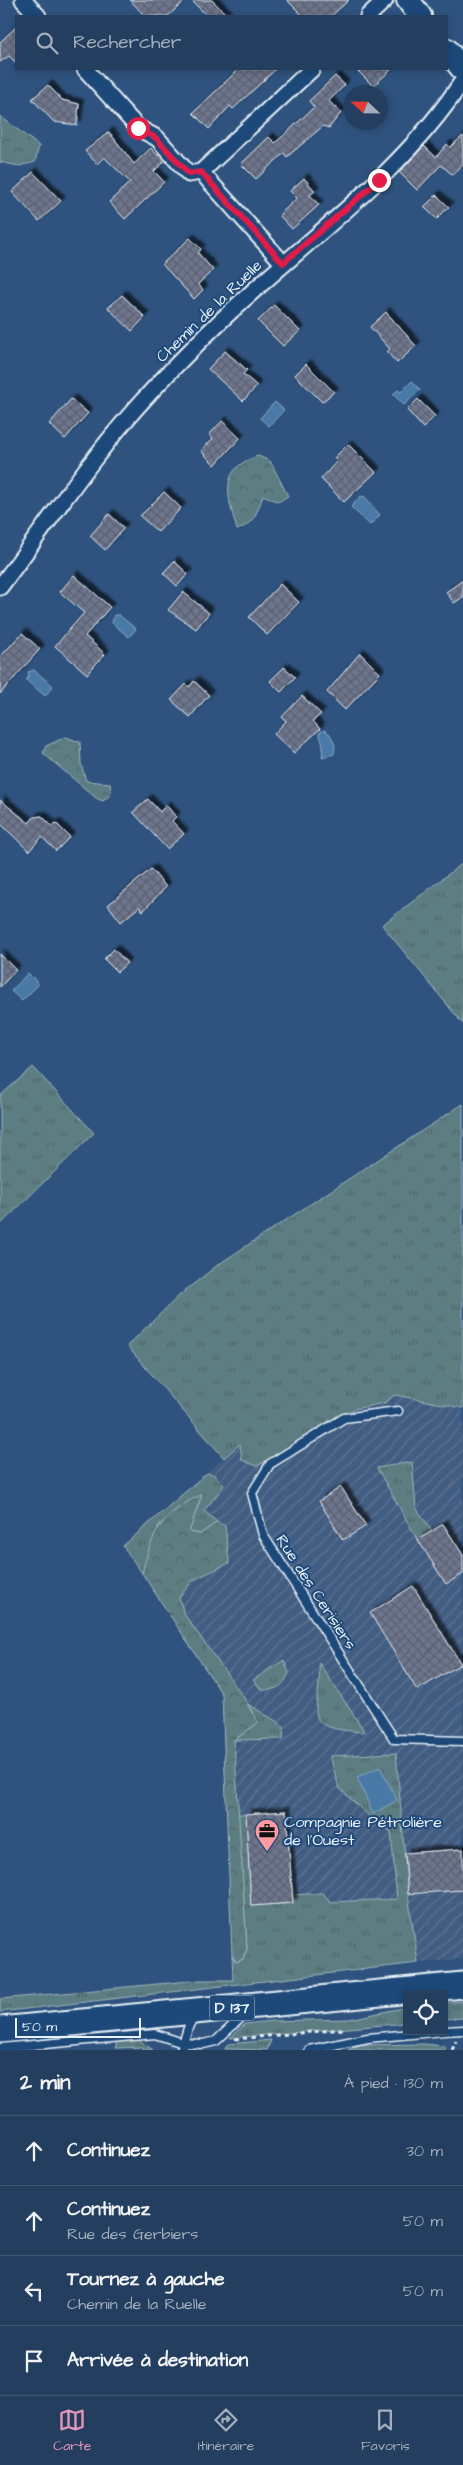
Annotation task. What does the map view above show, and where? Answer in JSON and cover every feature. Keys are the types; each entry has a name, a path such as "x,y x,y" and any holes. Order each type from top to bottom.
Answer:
{"main road":[{"name":"D 137","path":"0,2030 463,1985"}],"street":[{"path":"23,0 37,15"},
{"path":"369,15 385,0"},
{"path":"408,0 419,15"},
{"path":"448,51 463,70"},
{"path":"86,70 138,128 156,138 189,174 201,172 311,70"},
{"name":"Chemin de la Ruelle","path":"0,588 60,504 130,415 207,335 283,263 379,180 446,106 463,80"},
{"path":"201,172 283,263"}],"lane":[{"name":"Rue des Cerisiers","path":"398,1410 344,1418 270,1464 252,1493 263,1535 394,1739 463,1741"},
{"path":"0,2048 156,2034 182,2047 203,2044 216,2041 254,2006"},
{"path":"182,2047 189,2025 199,2011"},
{"path":"448,2031 463,2030"},
{"path":"309,2050 368,2038 403,2035"},
{"path":"214,2050 216,2041"}],"path":[{"path":"228,2044 234,2039 349,2029"}],"shaded area":[{"path":"412,381 420,390 404,405 393,394 398,390 401,392"},
{"path":"275,402 284,410 269,426 260,418"},
{"path":"364,496 380,515 370,525 351,507 360,497"},
{"path":"114,615 119,615 136,629 129,637 112,623"},
{"path":"34,670 53,686 45,696 26,680 29,676 28,672"},
{"path":"324,730 330,734 335,745 334,754 322,757 323,744 319,733"},
{"path":"28,973 39,984 22,1001 11,991"},
{"path":"314,1379 463,1408 463,1959 233,1980 222,1694 123,1546"},
{"path":"380,1767 397,1800 373,1814 357,1777"}],"green space":[{"path":"0,116 39,146 35,162 19,166 0,162"},
{"path":"258,456 270,461 288,496 278,502 263,495 257,512 251,521 237,530 229,496 231,476 236,468"},
{"path":"66,737 80,742 81,764 86,781 110,783 111,794 103,801 96,798 43,753 46,746"},
{"path":"463,863 463,1024 382,925"},
{"path":"33,1067 94,1133 0,1225 0,1096"},
{"path":"463,1104 463,1408 395,1395 384,1403 354,1409 257,1466 242,1460 240,1444 224,1458 127,1346 182,1293 219,1264"},
{"path":"412,1462 416,1508 432,1531 418,1540 377,1468"},
{"path":"207,1473 214,1475 224,1485 204,1511 217,1522 200,1534 189,1532 202,1494 159,1525 142,1573 123,1546"},
{"path":"202,1494 189,1532 200,1534 217,1522 225,1526 229,1563 193,1580 179,1597 184,1614 244,1698 258,1723 234,1740 247,1948 243,1959 236,1962 232,1955 222,1694 142,1573 155,1534 161,1525 177,1509"},
{"path":"284,1660 289,1673 282,1685 262,1690 253,1680"},
{"path":"319,1663 365,1732 328,1727 320,1722 316,1715"},
{"path":"248,1704 284,1726 283,1739 234,1740 258,1723"},
{"path":"396,1753 408,1894 418,1963 0,2012 0,1999 200,1980 233,1980 232,1955 236,1962 243,1959 247,1948 238,1814 246,1814 251,1906 292,1903 292,1895 322,1893 331,1902 397,1899 391,1832 371,1818 339,1788 330,1756"},
{"path":"463,2001 463,2018 448,2019 448,2003"},
{"path":"403,2008 403,2023 230,2038 245,2024 271,2021 350,2019"},
{"path":"137,2039 153,2050 143,2050 143,2047 116,2048 116,2040"},
{"path":"271,2040 267,2050 225,2049 228,2044"},
{"path":"424,2044 444,2046 445,2050 348,2050 359,2045"}],"building":[{"path":"130,0 186,0 169,15 144,15"},
{"path":"191,0 212,0 227,15 206,15"},
{"path":"287,0 349,0 332,15 302,15"},
{"path":"15,28 15,62 9,56 0,62 0,42"},
{"path":"238,70 275,70 233,109 230,106 209,129 193,113"},
{"path":"357,70 391,70 372,85"},
{"path":"335,76 345,85 329,101 341,113 329,128 323,126 287,157 284,153 256,179 241,164 269,137 275,143 282,137 314,107 309,101"},
{"path":"48,85 62,100 79,104 77,125 54,122 32,99"},
{"path":"109,132 134,164 151,148 164,162 154,171 164,182 125,219 109,202 130,182 104,157 97,164 85,151"},
{"path":"463,136 463,164 453,175 441,165 417,190 399,172 424,146 436,157 447,144 450,147"},
{"path":"33,172 61,201 39,221 12,192"},
{"path":"304,178 315,191 310,195 319,205 292,229 279,215 297,198 290,191"},
{"path":"436,195 449,207 437,219 424,207"},
{"path":"190,238 201,249 198,253 213,270 198,284 203,290 194,299 162,264"},
{"path":"122,295 145,317 132,331 108,308"},
{"path":"274,305 300,331 283,346 258,321"},
{"path":"386,312 416,346 397,363 387,352 390,349 370,327"},
{"path":"225,351 247,370 243,374 257,386 243,401 208,369"},
{"path":"306,364 334,392 322,402 295,375"},
{"path":"71,399 88,413 65,439 49,424"},
{"path":"418,399 435,416 423,428 407,410"},
{"path":"222,421 240,438 215,465 201,451 213,438 209,435"},
{"path":"348,444 376,472 344,502 321,479 337,461 334,458"},
{"path":"164,492 181,508 158,532 140,516"},
{"path":"109,514 124,528 105,550 90,536"},
{"path":"174,561 188,574 177,586 163,573"},
{"path":"74,575 110,607 85,636 105,654 87,674 55,646 84,613 60,592"},
{"path":"463,580 463,597 454,603 446,592"},
{"path":"280,584 299,602 267,635 249,617"},
{"path":"183,592 209,613 196,629 168,610"},
{"path":"22,633 40,649 0,694 0,657"},
{"path":"360,653 380,673 345,710 327,692"},
{"path":"284,667 295,677 281,692 270,681"},
{"path":"194,681 209,695 190,717 171,700 186,684 189,687"},
{"path":"302,696 321,714 313,721 320,729 294,753 274,734 286,721 282,717"},
{"path":"148,799 160,812 166,805 176,817 172,821 184,834 167,849 133,812"},
{"path":"0,800 29,823 34,817 42,816 52,826 56,823 70,837 56,851 42,837 29,851 0,823"},
{"path":"151,869 166,887 143,911 139,907 121,922 108,905"},
{"path":"114,949 127,963 117,972 104,959"},
{"path":"0,954 16,970 0,987"},
{"path":"341,1487 366,1526 343,1540 319,1501"},
{"path":"443,1524 463,1555 463,1574 446,1584 418,1540"},
{"path":"413,1586 461,1664 417,1690 370,1613"},
{"path":"286,1811 293,1903 251,1906 246,1814"},
{"path":"463,1849 463,1890 408,1894 405,1853"}],"place":[{"name":"Compagnie Pétrolière de l'Ouest","path":"267,1852"}],"route":[{"path":"138,128 156,138 189,174 201,172 283,263 379,180"}]}
